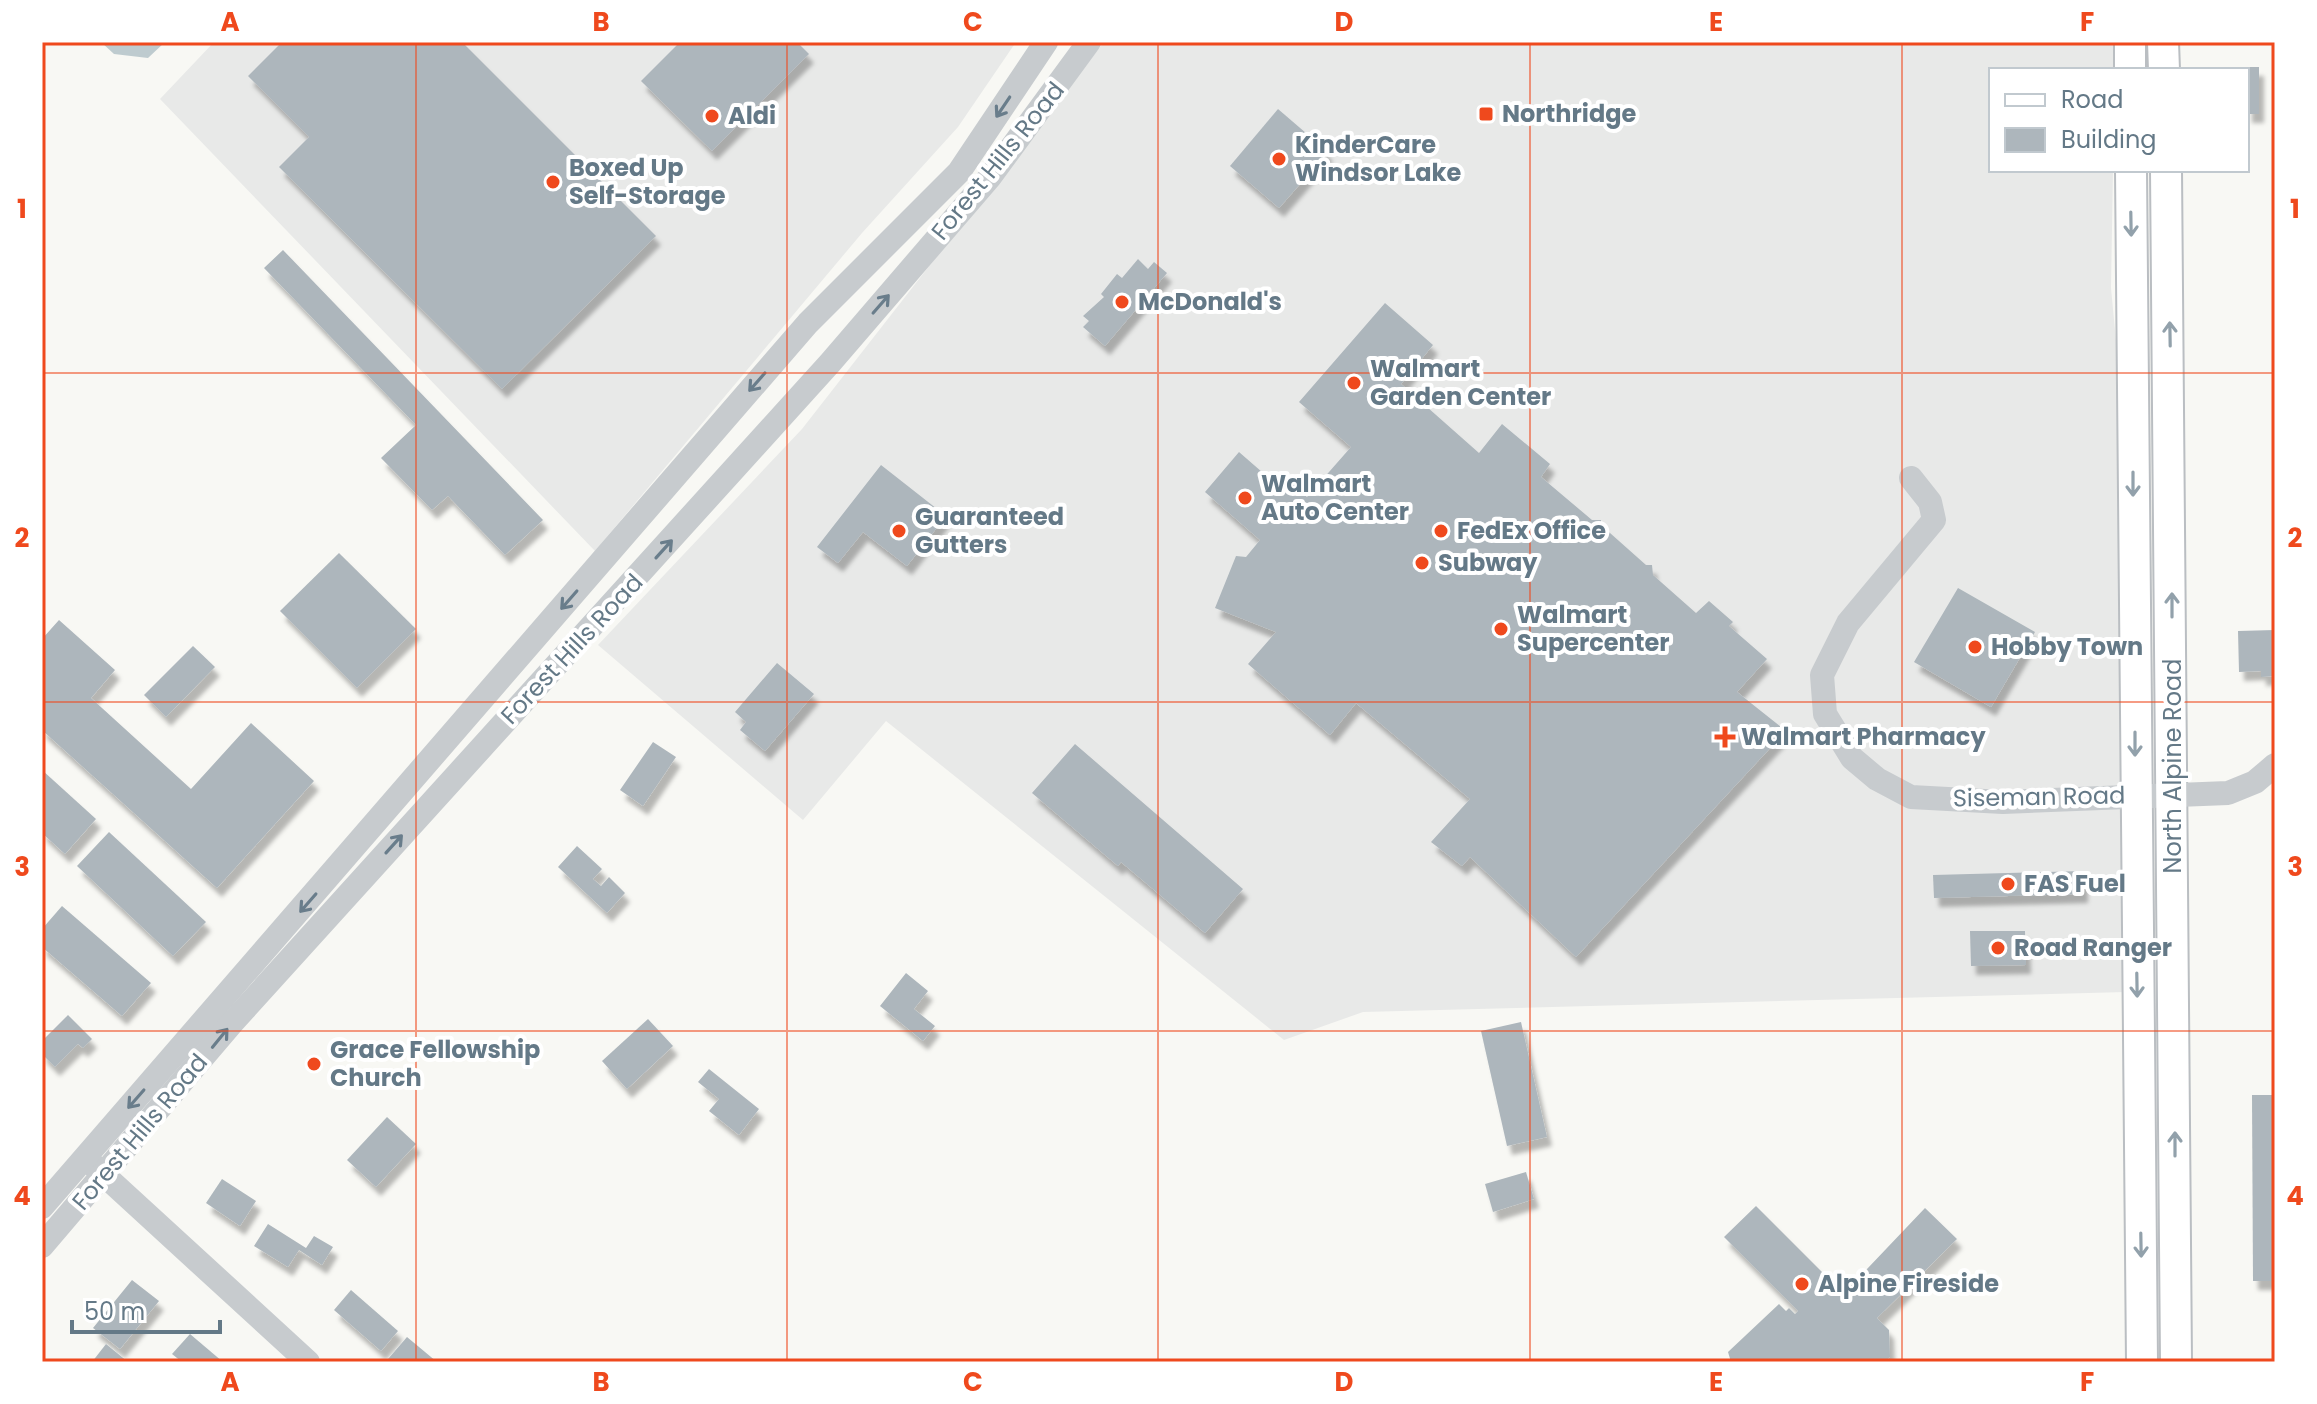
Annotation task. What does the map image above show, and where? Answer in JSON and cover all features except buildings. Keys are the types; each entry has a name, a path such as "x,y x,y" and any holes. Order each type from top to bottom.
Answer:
{"main road":[{"path":"2130,42 2130,68"},
{"path":"2163,42 2164,68"},
{"name":"North Alpine Road","path":"2131,172 2142,1362"},
{"name":"North Alpine Road","path":"2166,172 2176,1362"}],"street":[{"name":"Forest Hills Road","path":"42,1207 808,323 959,172 1046,42"},
{"name":"Forest Hills Road","path":"42,1246 232,1023 830,363 990,177 1089,42"},
{"name":"Siseman Road","path":"1911,478 1930,502 1934,520 1848,623 1822,675 1825,714 1852,758 1877,779 1911,797 2003,802 2236,791 2275,765"},
{"path":"84,1157 308,1362"}],"shaded area":[{"path":"101,42 165,42 148,58 114,54"},
{"path":"214,42 1016,42 958,127 862,233 595,551 160,99"},
{"path":"1104,42 2119,42 2119,68 1989,68 1989,172 2113,172 2111,288 2122,404 2126,992 1363,1012 1284,1040 886,721 803,820 598,645 802,429"}],"place":[{"name":"Northridge","path":"1486,114"},
{"name":"Aldi","path":"712,116"},
{"name":"KinderCare Windsor Lake","path":"1279,159"},
{"name":"Boxed Up Self-Storage","path":"553,182"},
{"name":"McDonald's","path":"1122,302"},
{"name":"Walmart Garden Center","path":"1354,383"},
{"name":"Walmart Auto Center","path":"1245,498"},
{"name":"Guaranteed Gutters","path":"899,531"},
{"name":"FedEx Office","path":"1441,531"},
{"name":"Subway","path":"1422,563"},
{"name":"Walmart Supercenter","path":"1501,629"},
{"name":"Hobby Town","path":"1975,647"},
{"name":"Walmart Pharmacy","path":"1725,737"},
{"name":"FAS Fuel","path":"2008,884"},
{"name":"Road Ranger","path":"1998,948"},
{"name":"Grace Fellowship Church","path":"314,1064"},
{"name":"Alpine Fireside","path":"1802,1284"}]}
